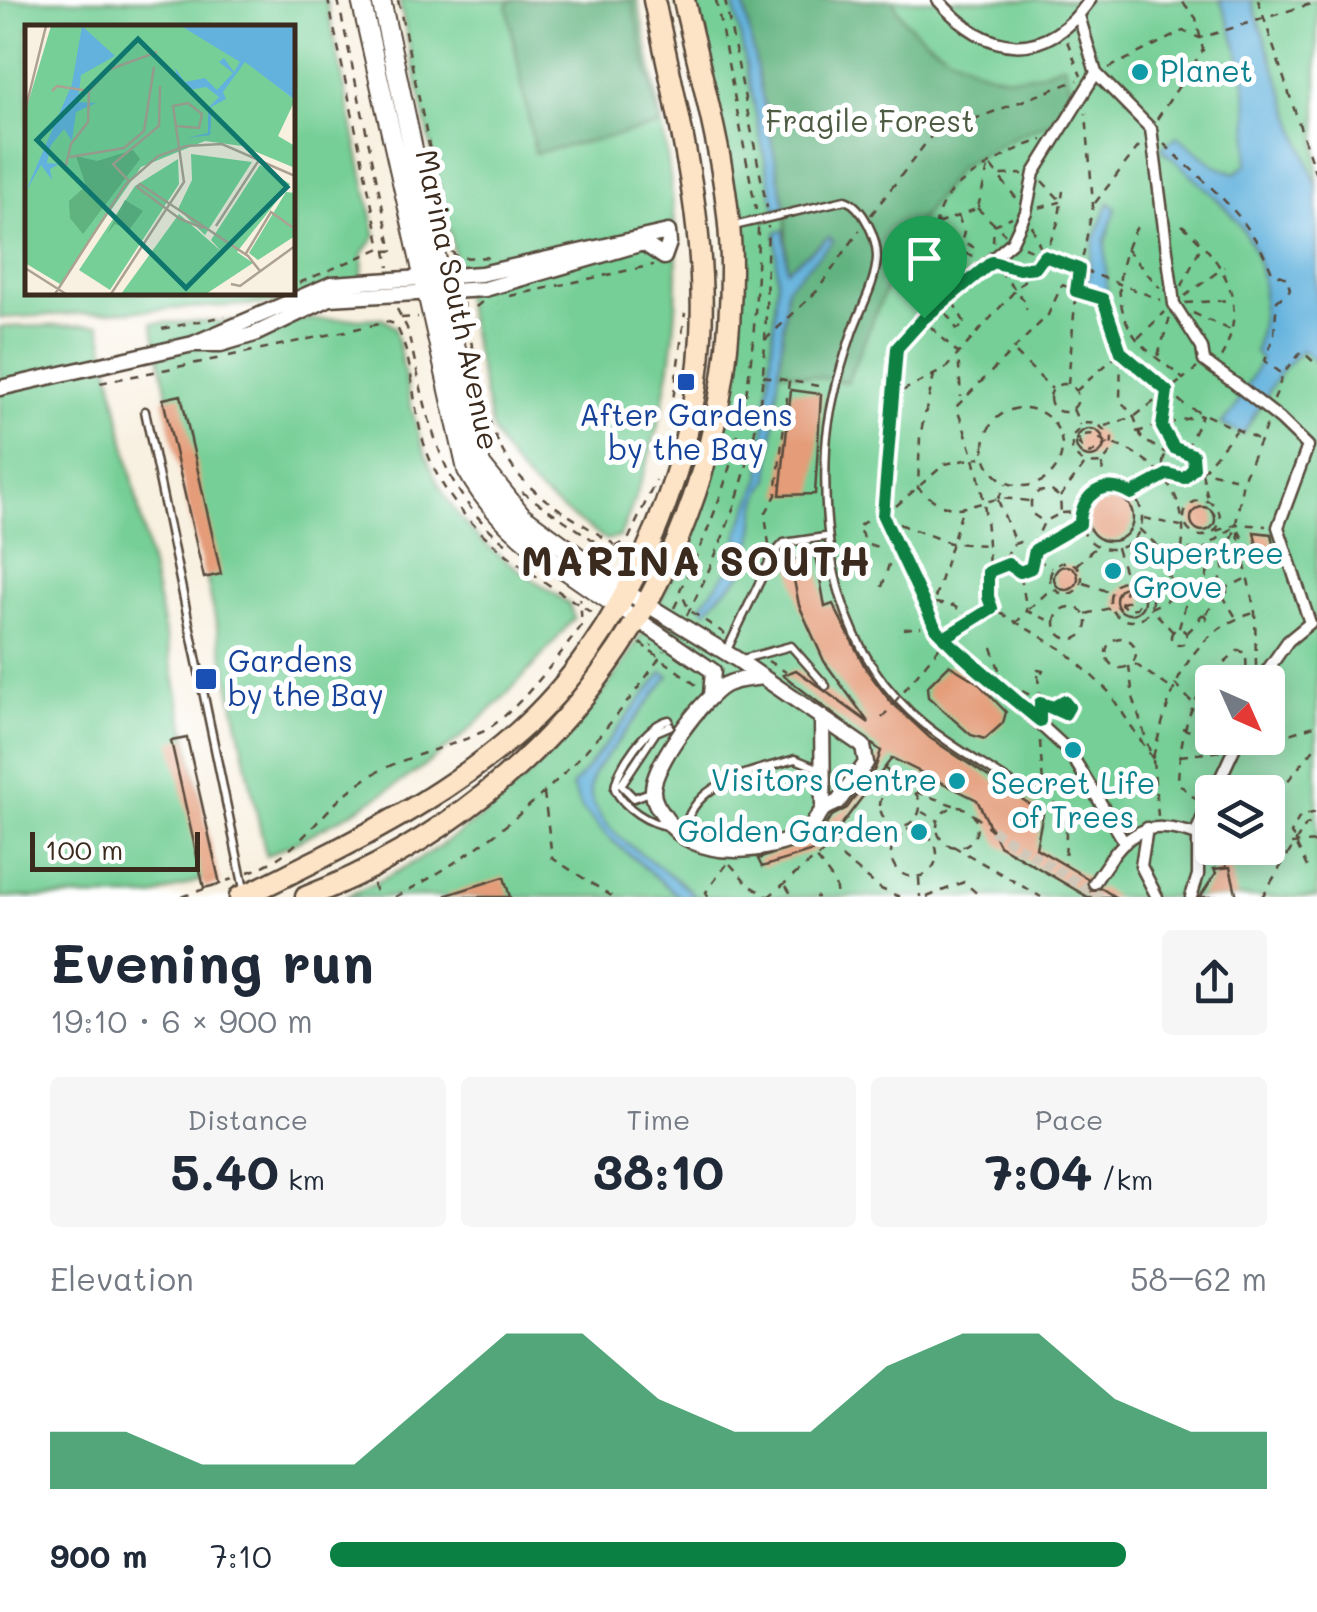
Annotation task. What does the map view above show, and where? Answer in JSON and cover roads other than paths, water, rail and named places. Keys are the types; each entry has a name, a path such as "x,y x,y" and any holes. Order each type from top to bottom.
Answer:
{"main road":[{"path":"242,896 416,808 502,746 564,683 621,599 674,480 702,337 694,192 654,0"},
{"path":"306,897 404,850 489,790 565,716 642,613 679,544 718,419 729,340 724,188 684,0"}],"street":[{"name":"Marina South Avenue","path":"361,0 431,284 481,464 522,516 621,599"},
{"name":"Marina South Avenue","path":"381,0 431,284"},
{"path":"938,0 985,38 1016,49 1060,34 1090,0"},
{"path":"1079,16 1096,72 1150,129 1174,304 1210,364 1308,446"},
{"path":"1096,72 1083,84 1034,173 1026,212 1012,242 922,319 897,348 883,516 894,555 943,641 1069,750 1125,843"},
{"path":"0,388 193,344 221,344 255,334 330,298 545,262 668,232 670,243 664,257 644,243 485,290 431,284"},
{"path":"1271,665 1288,642 1310,624 1278,527 1315,434"},
{"path":"621,599 713,671 711,695"},
{"path":"642,613 732,656 864,746 867,755 848,790 823,809"},
{"path":"763,677 736,680 711,695 655,771 652,790 677,831 703,847 746,849 798,838 813,828 823,809 822,717"},
{"path":"1153,826 1141,866 1157,897"},
{"path":"1094,883 1125,843 1153,826 1195,834"},
{"path":"1191,897 1198,865"}],"lane":[{"path":"728,226 845,200 866,222 876,248 876,268 835,390 826,444 825,537 839,602 878,674 922,722 1012,784"},
{"path":"145,411 242,896"},
{"path":"732,656 772,556 784,543 825,537"},
{"path":"732,656 791,646 826,686"},
{"path":"652,790 634,798 622,784 656,732 670,723 654,726 618,776 615,790 622,801 657,826 677,831 703,792 795,759 825,771"}],"water":[{"path":"733,0 743,0 785,208 775,210"},
{"path":"1220,0 1251,0 1317,187 1317,363 1302,350 1281,371 1243,434 1221,424 1234,410 1261,359 1255,352 1263,284 1257,258 1231,214 1161,148 1177,136 1217,167 1236,173 1247,164 1249,122 1244,80"},
{"path":"1109,202 1116,209 1105,241 1107,295 1086,289 1094,240"},
{"path":"784,230 787,269 829,237 833,241 787,287 769,480 756,510 748,563 707,611 701,605 741,554 738,533 761,478 777,283 776,232"},
{"path":"663,672 669,676 595,771 590,790 595,808 607,825 696,897 680,897 608,837 582,809 572,787"}],"tunnel":[{"path":"992,830 1101,897"}],"place":[{"name":"Planet","path":"1140,72"},
{"name":"After Gardens by the Bay","path":"686,382"},
{"name":"Supertree Grove","path":"1113,571"},
{"name":"Gardens by the Bay","path":"206,679"},
{"name":"Secret Life of Trees","path":"1073,750"},
{"name":"Visitors Centre","path":"957,781"},
{"name":"Golden Garden","path":"919,832"}],"district":[{"name":"MARINA SOUTH","path":"697,562"}],"park label":[{"name":"Fragile Forest","path":"870,122"}]}
